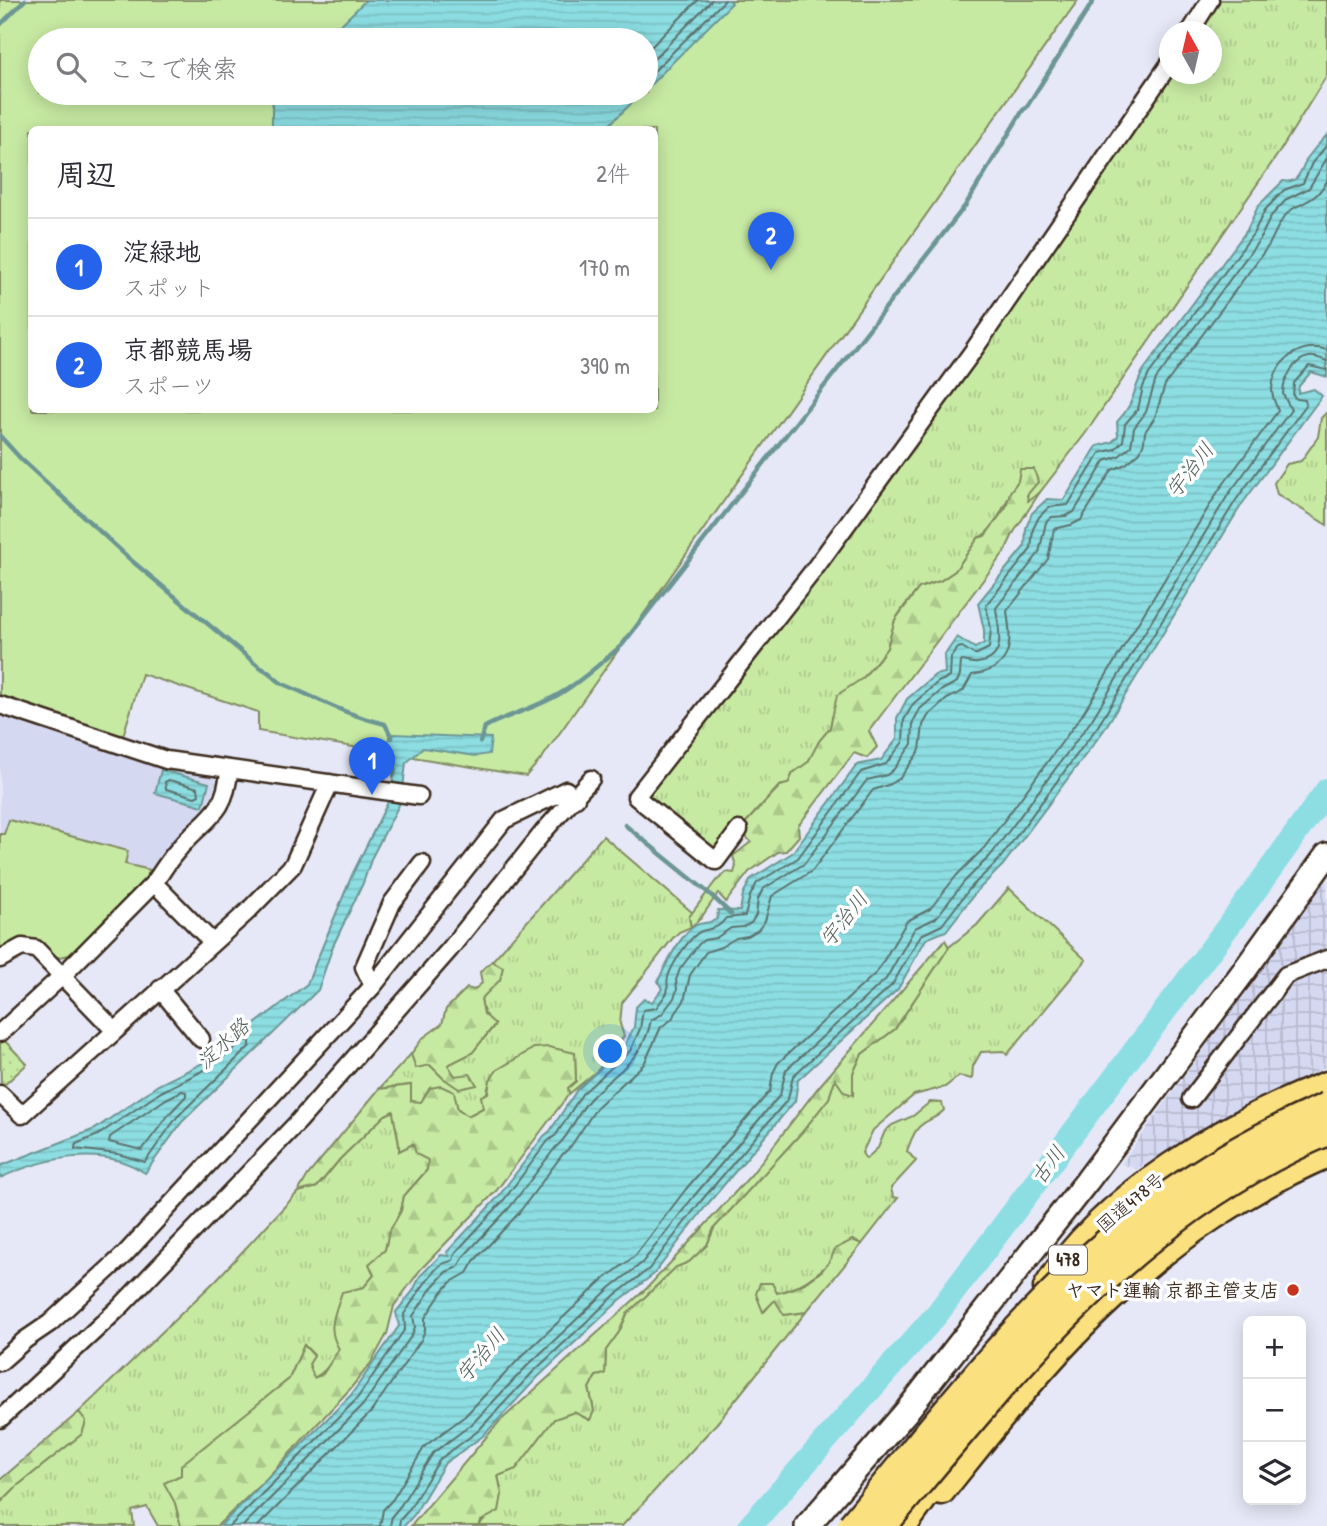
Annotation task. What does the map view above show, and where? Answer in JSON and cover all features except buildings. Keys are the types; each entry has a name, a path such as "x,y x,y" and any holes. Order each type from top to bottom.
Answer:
{"highway":[{"name":"国道478号","path":"902,1526 936,1482 1055,1276 1073,1254 1119,1209 1173,1166 1241,1126 1327,1086"},
{"path":"852,1526 997,1354 1046,1302 1110,1241 1197,1176 1248,1145 1327,1107"},
{"path":"882,1526 1011,1373 1061,1318 1116,1265 1208,1195 1259,1165 1327,1131"},
{"path":"912,1526 1023,1389 1110,1297 1189,1232 1272,1181 1327,1153"}],"street":[{"path":"1197,21 1210,0"},
{"path":"739,830 716,861 636,797 821,560 973,351 1159,80"},
{"path":"0,705 166,760 419,796"},
{"path":"0,1033 62,976 154,883 177,849 219,809 228,789 229,770"},
{"path":"0,1419 120,1307 299,1121 450,949 544,831 591,779"},
{"path":"0,1094 22,1115 247,912 293,865 330,783"},
{"path":"0,1363 24,1340 50,1323 125,1254 373,986 503,820 566,790 576,798"},
{"path":"807,1526 906,1412 1087,1181 1327,855"},
{"path":"373,986 364,967 392,903 422,863"},
{"path":"154,883 212,942"},
{"path":"0,959 22,947 36,949 115,1031"},
{"path":"1191,1098 1286,975 1327,958"},
{"path":"160,989 201,1039"}],"shaded area":[{"path":"0,708 215,778 220,788 217,801 143,886 71,957 53,960 0,951"},
{"path":"1327,878 1327,1066 1199,1130 1137,1169 1121,1164"}],"green space":[{"path":"0,0 1078,0 542,758 526,776 258,731 258,712 142,674 122,739 0,702"},
{"path":"1210,0 1327,0 1327,75 1280,151 1085,434 1040,492 1028,502 1027,495 1018,481 996,521 978,538 955,571 940,581 919,588 895,620 887,648 863,678 846,692 832,717 830,728 808,763 793,773 788,784 779,786 739,830 716,861 636,797 813,571 1163,84 1222,84 1222,21 1196,21"},
{"path":"1327,412 1327,525 1277,494 1274,483 1287,464 1301,461 1318,437 1321,418"},
{"path":"1020,469 1034,469 1038,482 1027,495 1028,501 1040,492 1005,551 869,731 877,747 867,758 854,753 798,826 799,836 786,851 778,852 749,872 726,902 718,893 701,918 691,927 689,917 715,882 727,872 734,873 736,866 733,856 751,842 739,830 780,786 788,784 793,773 808,762 819,741 830,728 837,695 863,678 878,660 887,648 895,620 919,588 940,581 955,571 978,538 985,536 1006,507 1010,492 1018,481"},
{"path":"9,820 128,851 125,864 150,870 141,886 70,955 53,958 40,945 29,940 16,941 0,949 0,834 4,834"},
{"path":"603,836 693,913 689,917 691,927 673,938 622,1003 620,1024 624,1036 597,1071 569,1094 568,1088 576,1081 575,1053 534,1048 490,1080 483,1108 468,1116 430,1088 421,1103 411,1101 411,1085 379,1089 411,1054 416,1067 430,1065 443,1078 455,1076 447,1065 472,1053 495,1025 484,1014 481,999 502,967 492,961"},
{"path":"1009,888 1086,960 1007,1055 1004,1051 981,1052 973,1066 972,1079 959,1076 945,1087 914,1095 873,1130 862,1153 866,1159 878,1148 885,1131 892,1125 913,1116 930,1102 942,1103 944,1110 926,1121 914,1134 907,1151 916,1161 891,1188 893,1197 898,1198 862,1244 852,1240 809,1279 777,1293 764,1312 775,1299 785,1315 806,1312 717,1423 622,1526 479,1526 502,1494 498,1476 516,1469 554,1419 574,1412 589,1420 594,1411 589,1388 596,1376 605,1373 606,1350 619,1332 627,1314 676,1267 689,1262 707,1245 714,1228 802,1132 829,1098 835,1079 853,1094 853,1073 862,1054 895,1029 949,947 977,925"},
{"path":"945,940 949,947 895,1029 862,1054 853,1073 853,1095 844,1092 835,1079 829,1098 802,1132 714,1228 707,1245 689,1262 676,1267 627,1314 619,1332 606,1350 605,1374 596,1376 589,1388 594,1411 590,1420 574,1412 554,1419 516,1469 498,1476 502,1494 499,1511 481,1521 479,1526 411,1526 499,1422 647,1288 751,1175 817,1089"},
{"path":"492,961 503,967 500,980 481,999 484,1014 495,1024 472,1053 448,1065 455,1076 470,1074 477,1085 459,1089 430,1065 416,1068 411,1054 423,1038 442,1024 446,1009 467,988 474,990 482,983 480,972"},
{"path":"3,1039 27,1064 1,1088 0,1042"},
{"path":"549,1047 575,1053 576,1081 568,1088 569,1094 496,1191 421,1269 394,1306 387,1334 371,1363 266,1479 217,1526 181,1526 175,1503 164,1483 181,1475 181,1465 289,1379 304,1345 314,1356 309,1364 314,1378 323,1374 339,1349 332,1328 342,1292 364,1287 374,1275 369,1264 385,1250 389,1232 401,1211 404,1196 427,1170 428,1160 416,1154 413,1144 399,1151 393,1111 385,1115 340,1159 317,1187 298,1192 308,1175 379,1089 411,1085 411,1101 421,1102 430,1088 441,1086 454,1092 458,1110 468,1116 483,1108 481,1096 488,1093 490,1080 497,1070 534,1048"},
{"path":"394,1111 399,1151 413,1143 428,1159 427,1170 404,1196 401,1211 389,1232 385,1250 370,1264 374,1275 360,1300 341,1346 325,1370 314,1378 309,1364 314,1355 304,1345 289,1379 181,1475 175,1503 181,1526 158,1526 147,1507 132,1511 134,1526 0,1526 0,1503 82,1434 86,1421 79,1412 216,1280 298,1192 317,1187 340,1159 385,1115"},
{"path":"852,1240 862,1244 806,1312 784,1315 775,1300 763,1312 756,1294 760,1283 772,1283 777,1293 795,1287 820,1272 835,1249"},
{"path":"79,1412 86,1421 82,1434 0,1503 0,1480"}],"water":[{"path":"366,0 729,0 732,3 658,77 658,28 337,28"},
{"path":"630,105 608,126 272,126 272,107"},
{"name":"宇治川","path":"1327,135 1327,377 1311,372 1299,386 1298,393 1314,389 1322,396 1242,504 1104,730 1003,865 976,892 946,931 926,939 898,989 798,1080 795,1101 706,1206 654,1274 620,1300 538,1377 483,1436 445,1463 414,1515 404,1526 220,1526 351,1395 399,1326 396,1312 413,1291 420,1276 441,1255 449,1256 447,1252 498,1197 550,1131 577,1090 624,1047 634,1027 636,1007 644,999 652,1002 662,989 658,981 674,950 690,929 717,919 718,910 740,911 743,894 751,879 792,853 857,765 881,760 897,739 897,718 907,699 935,675 945,673 944,656 957,637 975,648 984,643 978,603 1025,546 1026,528 1032,513 1047,499 1064,500 1097,446 1112,442 1118,436 1117,422 1130,403 1143,371 1247,230 1258,206 1283,181 1289,182 1297,178 1308,157"},
{"path":"393,734 491,738 489,754 476,756 423,748 406,763 403,788 392,786 396,761 385,759 389,737"},
{"path":"161,770 209,783 203,806 155,793"},
{"path":"389,800 400,803 372,857 363,883 333,946 318,990 182,1122 145,1173 129,1164 111,1159 73,1157 35,1165 0,1178 0,1166 95,1129 158,1085 207,1061 307,984 352,875"}],"waterway":[{"path":"0,25 25,0"},
{"path":"480,742 485,727 561,693 585,677 622,645 965,206 1094,0"},
{"path":"0,436 21,459 132,561 261,668 283,684 345,711 385,724 392,738"},
{"path":"394,775 396,756"},
{"name":"古川","path":"750,1526 937,1314 1251,896 1327,790"},
{"path":"625,825 731,914"}],"place":[{"name":"京都競馬場","path":"771,270"},
{"name":"淀緑地","path":"372,795"},
{"name":"ヤマト運輸 京都主管支店","path":"1293,1290"}],"water label":[{"name":"淀水路","path":"223,1044"}]}
